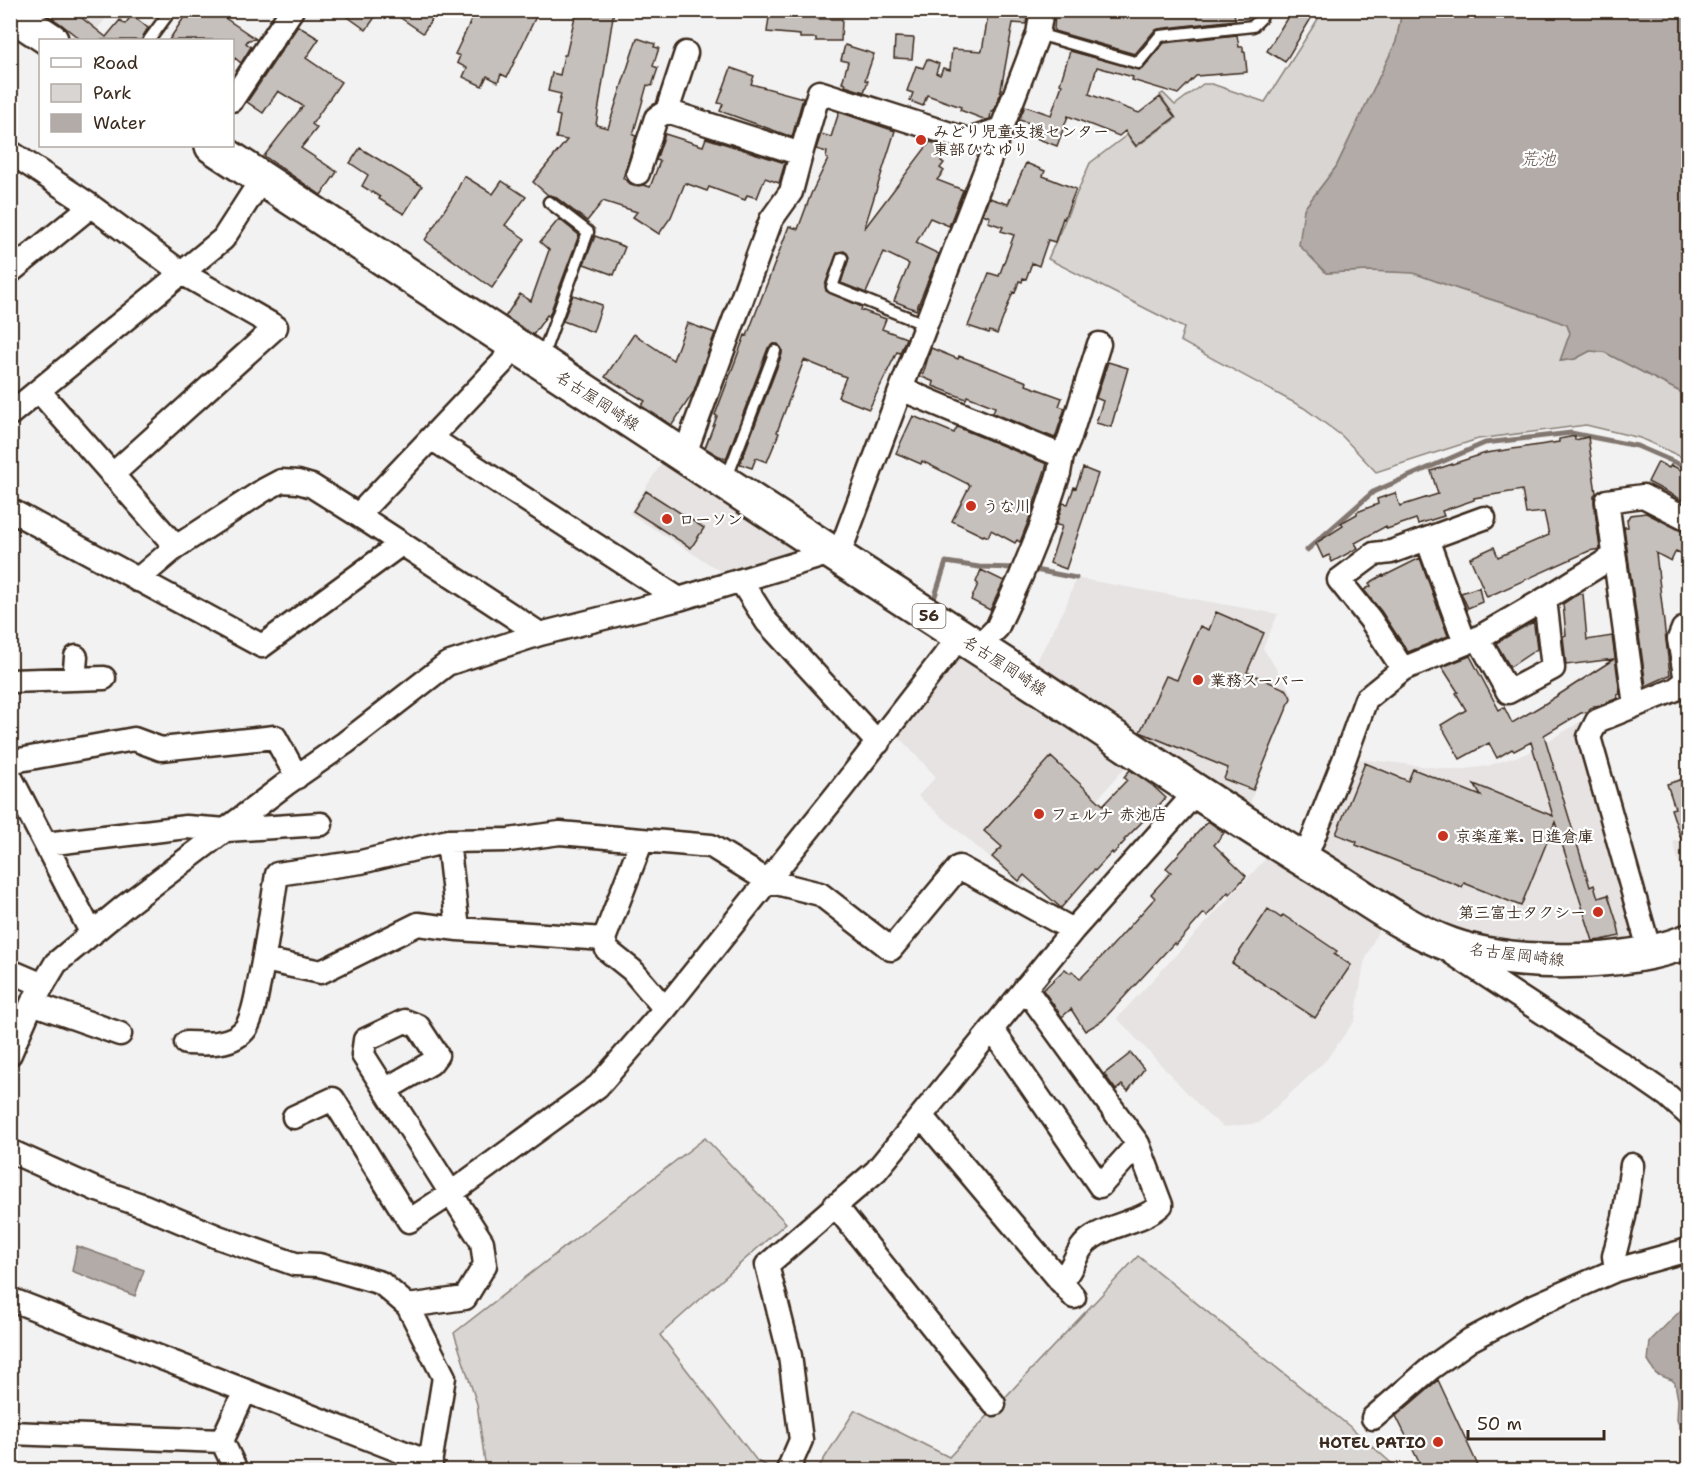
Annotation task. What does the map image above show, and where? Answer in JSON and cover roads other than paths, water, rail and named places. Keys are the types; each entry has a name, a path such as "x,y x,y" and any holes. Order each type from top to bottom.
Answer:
{"main road":[{"path":"10,13 49,39"},
{"name":"名古屋岡崎線","path":"214,147 540,363 1304,861 1425,935 1456,947 1545,961 1581,961 1650,952 1689,941"}],"street":[{"path":"234,97 292,10"},
{"path":"10,1054 37,994 56,963 226,830 345,743 447,664 540,634 679,599 835,555 901,389 930,327 1001,129 1038,34 1042,10"},
{"path":"638,174 656,118 667,111 686,53"},
{"path":"684,456 771,220 791,192 819,92 969,140 1001,129"},
{"path":"667,111 801,154"},
{"path":"10,152 91,206 182,273 276,327 112,475"},
{"path":"10,414 223,239 263,179"},
{"path":"10,272 91,206"},
{"path":"358,515 503,362 512,344"},
{"path":"294,1117 333,1099 409,1221 450,1194 598,1086 665,1010 878,743 969,642 997,628 1041,527 1099,344"},
{"path":"901,389 1062,456"},
{"path":"39,391 176,547"},
{"path":"430,438 679,599"},
{"path":"137,580 176,547 264,490 281,481 298,482 312,486 540,634"},
{"path":"1635,705 1607,501 1643,496 1689,519"},
{"path":"10,510 262,646 401,544"},
{"path":"1403,669 1370,619 1339,580 1374,554 1391,552 1484,518"},
{"path":"1427,539 1471,640 1508,692 1553,668 1545,599"},
{"path":"1304,861 1366,699 1403,669 1471,640 1545,599 1614,556"},
{"path":"741,581 767,622 878,743"},
{"path":"1650,952 1589,736 1597,721 1676,689 1686,681 1679,639 1683,629 1689,627"},
{"path":"10,681 75,668 104,678"},
{"path":"10,767 14,761 134,740 161,749 275,737 297,777"},
{"path":"10,776 92,934"},
{"path":"788,1470 801,1440 790,1356 767,1265 876,1171 1073,930 1197,791"},
{"path":"46,844 186,827 226,830 321,824"},
{"path":"186,1043 208,1044 231,1039 245,1028 255,1002 264,960 276,874 362,862 448,841 509,840 560,833 711,846 768,881 820,894 891,949 959,867 1073,930"},
{"path":"642,840 604,939 607,950 632,970 665,1010"},
{"path":"448,841 458,929"},
{"path":"264,960 321,972 418,924 604,939"},
{"path":"1425,935 1632,1071 1689,1114"},
{"path":"10,971 37,994 120,1034"},
{"path":"921,1117 1067,1289 1074,1258 1083,1244 1095,1235 1152,1213 1161,1205 1138,1144 1025,988"},
{"path":"992,1029 1100,1186 1138,1144"},
{"path":"385,1090 482,1242 485,1265 465,1298 408,1306"},
{"path":"10,1151 95,1189 144,1206 218,1238 295,1264 319,1265 381,1283 408,1306 444,1377 430,1467 245,1391 10,1299"},
{"path":"1616,1270 1614,1256 1624,1217 1632,1165"},
{"path":"835,1205 994,1404"},
{"path":"1373,1418 1431,1368 1470,1340 1536,1305 1616,1270 1689,1250"},
{"path":"222,1441 245,1391"},
{"path":"10,1433 222,1441"},
{"path":"222,1441 236,1470"}],"lane":[{"path":"150,39 171,10"},
{"path":"1038,34 1138,63 1160,36 1253,26 1261,18 1264,10"},
{"path":"540,363 588,232 549,202"},
{"path":"842,258 832,287 930,327"},
{"path":"725,483 775,351"}],"water":[{"name":"荒池","path":"1402,11 1688,11 1688,396 1604,352 1590,351 1575,359 1560,361 1570,333 1567,325 1547,317 1413,273 1368,271 1326,273 1299,245 1304,209 1336,167 1396,42"},
{"path":"77,1246 144,1270 135,1296 72,1271"},
{"path":"1688,1303 1688,1439 1677,1420 1678,1400 1675,1383 1656,1374 1648,1361 1650,1341"}],"waterway":[{"path":"1307,550 1373,492 1485,443 1571,433 1637,446 1688,468"},
{"path":"933,602 946,562 979,567 1017,568"},
{"path":"1030,569 1076,578"}],"place":[{"name":"みどり児童支援センター 東部ひなゆり","path":"921,140"},
{"name":"うな川","path":"971,506"},
{"name":"ローソン","path":"667,519"},
{"name":"業務スーパー","path":"1198,680"},
{"name":"フェルナ 赤池店","path":"1039,814"},
{"name":"京楽産業. 日進倉庫","path":"1443,836"},
{"name":"第三富士タクシー","path":"1598,912"},
{"name":"HOTEL PATIO","path":"1438,1442"}]}
